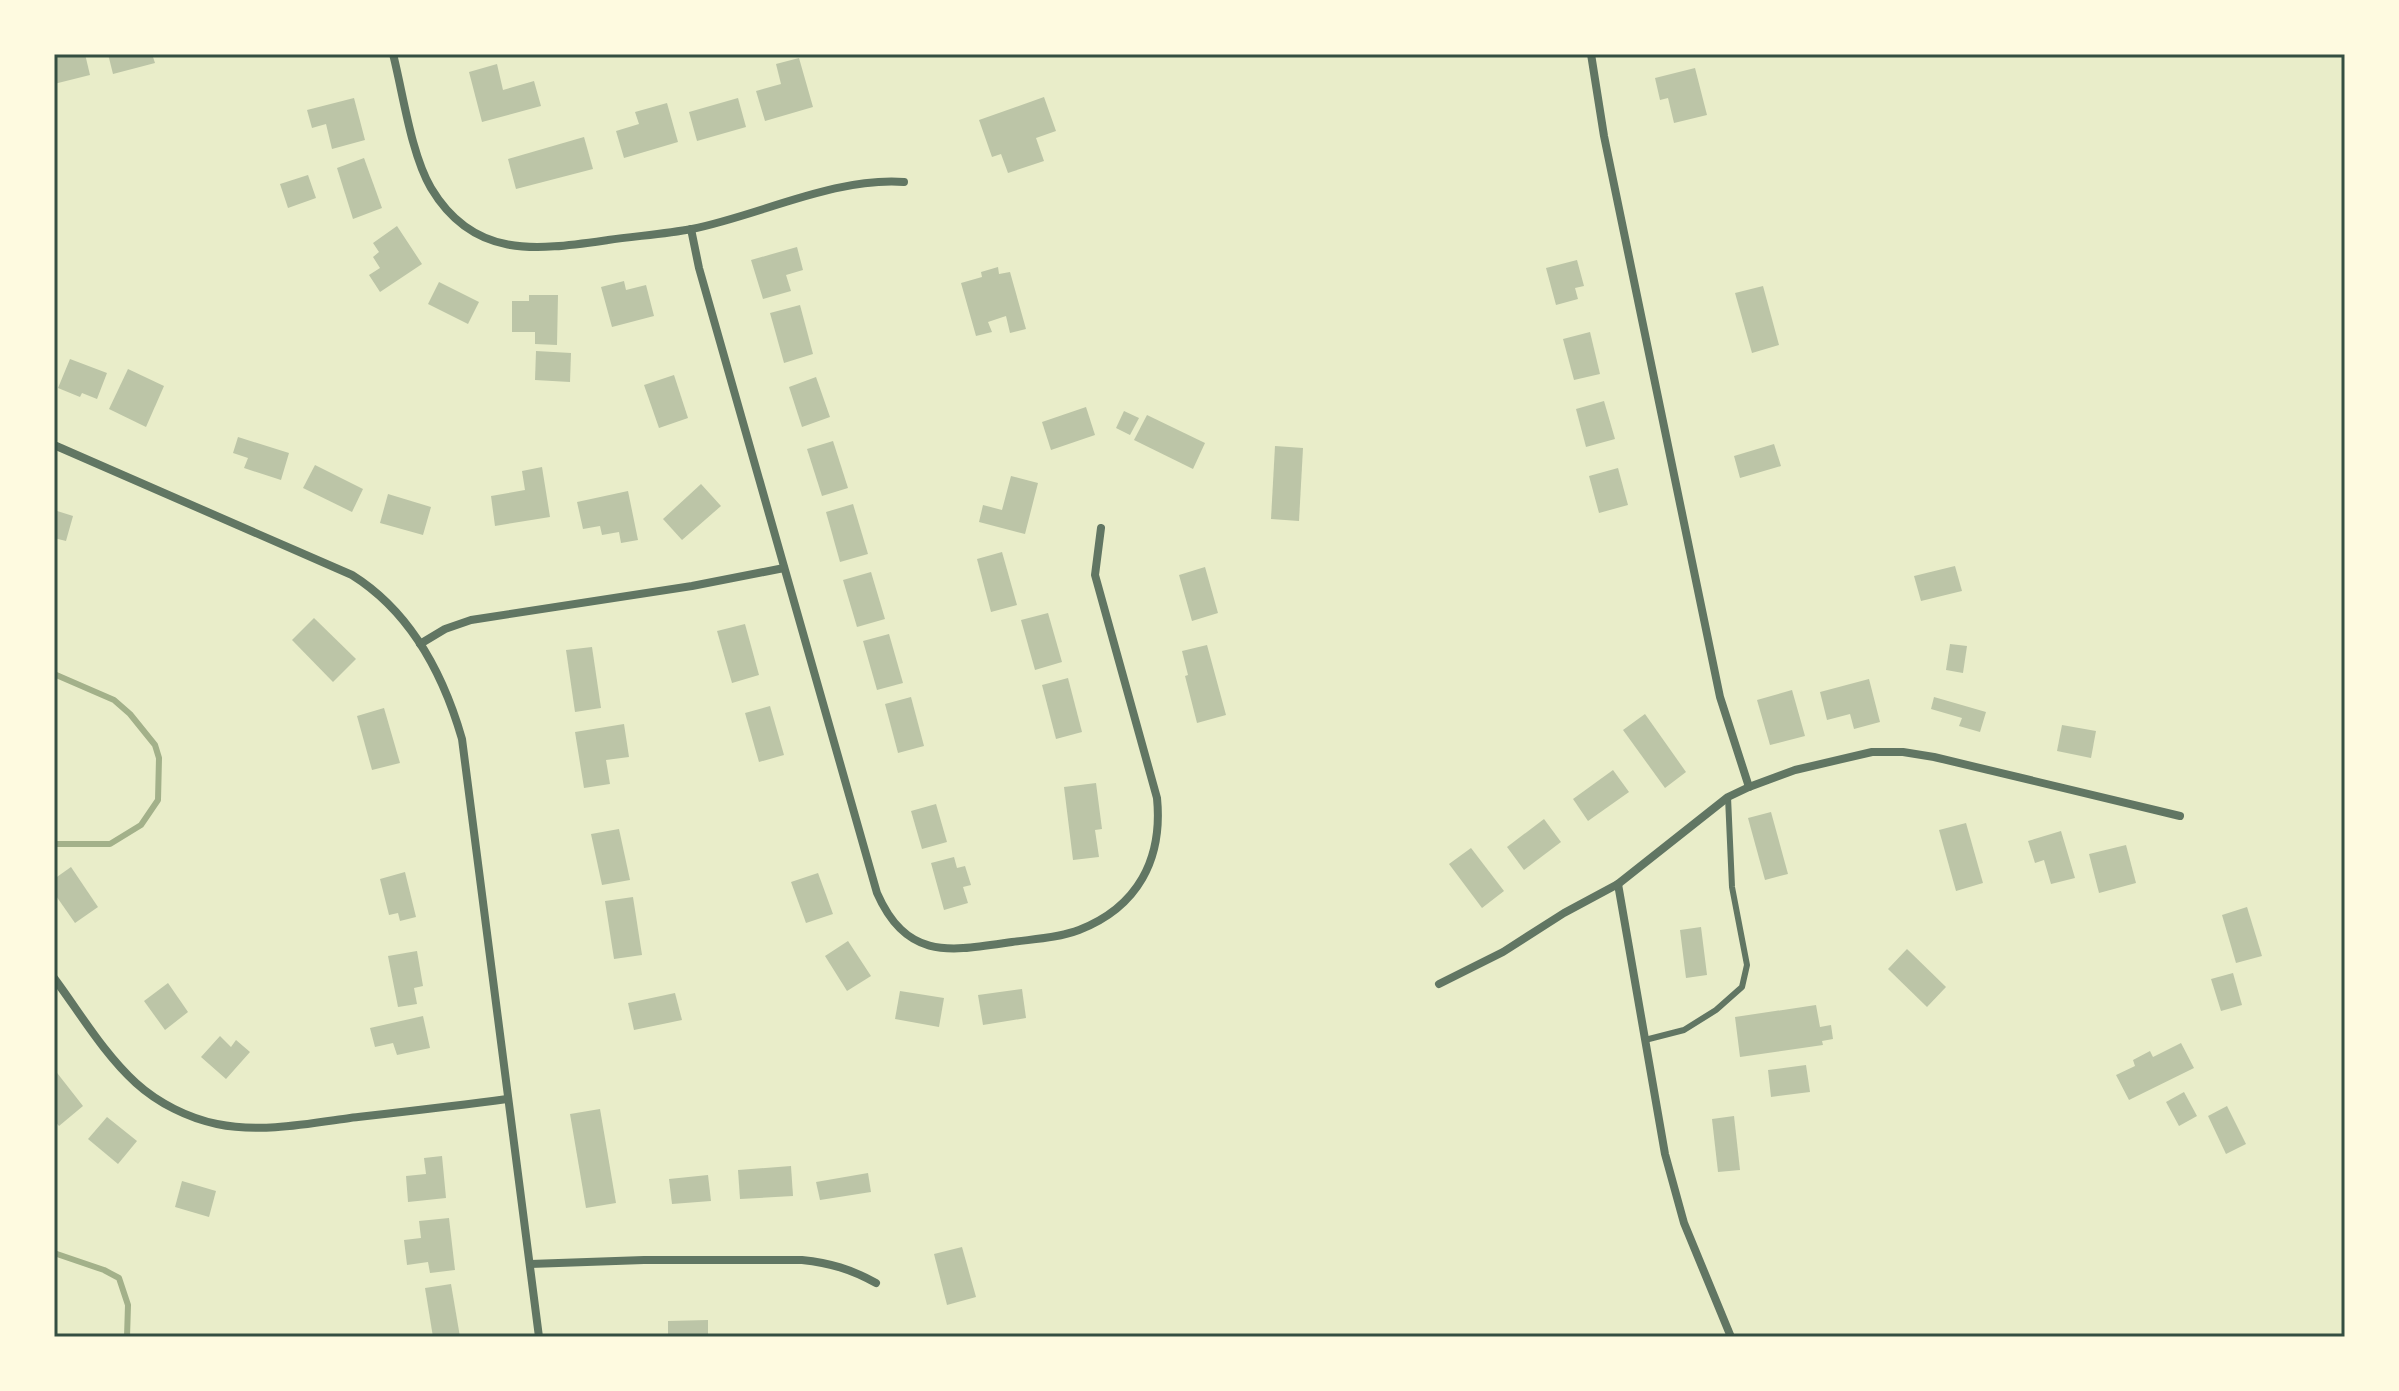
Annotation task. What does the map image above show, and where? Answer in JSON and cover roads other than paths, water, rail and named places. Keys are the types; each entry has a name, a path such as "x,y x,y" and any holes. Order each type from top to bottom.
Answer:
{"street":[{"path":"393,54 421,164 430,186 461,223 481,236 504,245 528,249 552,248 691,229 861,182 904,182"},
{"path":"1591,54 1610,166 1720,697 1749,787"},
{"path":"691,229 699,268 877,893 885,911 913,939 930,946 960,950 1054,937 1078,930 1101,919 1121,904 1138,886 1150,866 1158,832 1157,798 1095,575 1101,528"},
{"path":"54,445 352,575 375,589 395,607 438,674 462,739 539,1337"},
{"path":"420,644 445,629 471,620 692,586 784,568"},
{"path":"1439,984 1503,952 1564,913 1618,884 1728,797 1795,770 1842,757 1872,752 1903,752 1934,757 2180,816"},
{"path":"1618,884 1665,1154 1675,1193 1707,1283 1731,1337"},
{"path":"54,978 120,1067 138,1085 161,1102 215,1124 245,1128 290,1126 507,1099"},
{"path":"530,1264 802,1260 827,1262 852,1270 876,1283"}],"lane":[{"path":"1645,1040 1684,1030 1716,1010 1742,987 1747,965 1732,887 1728,797"}],"waterway":[{"path":"54,674 114,700 155,745 159,758 158,800 141,825 110,844 54,844"},
{"path":"54,1253 119,1278 128,1305 127,1337"}]}
